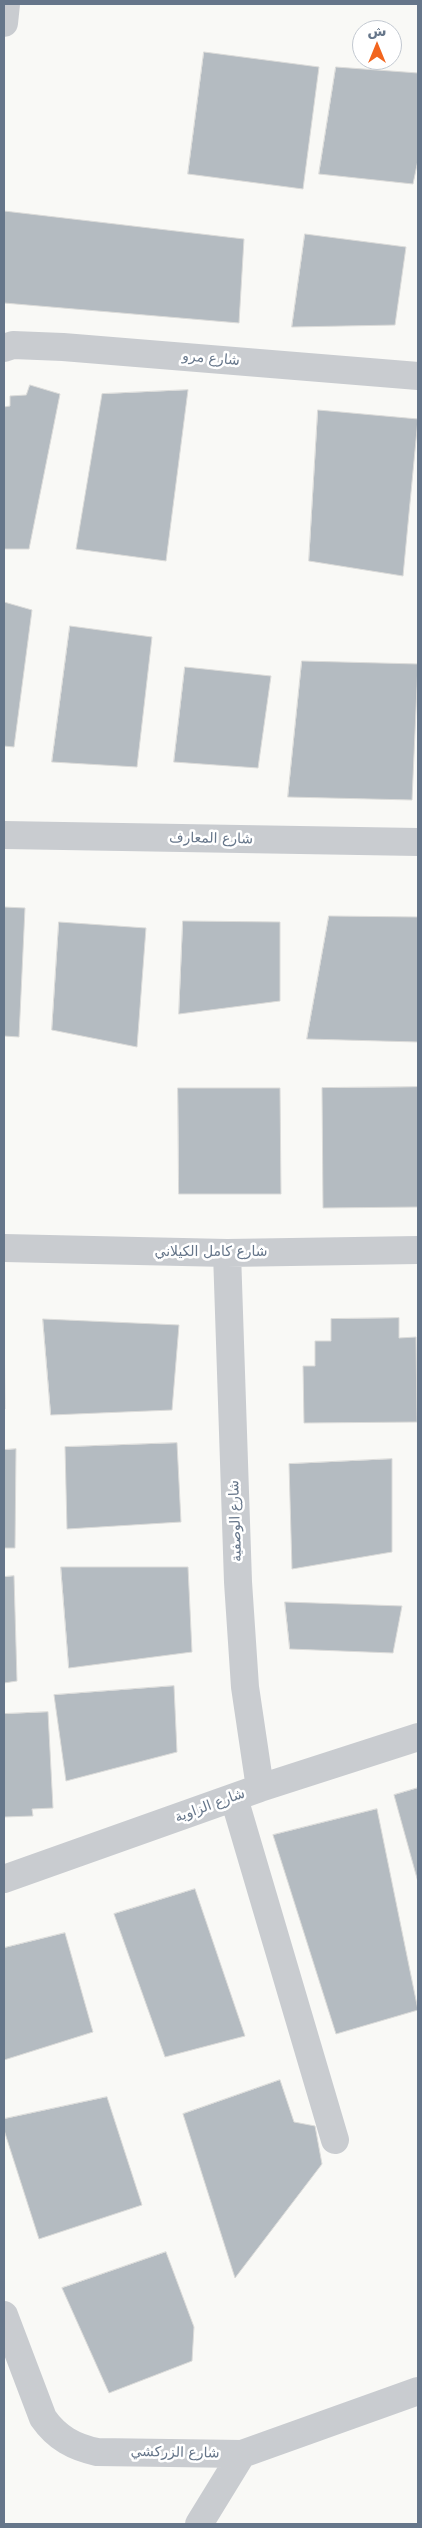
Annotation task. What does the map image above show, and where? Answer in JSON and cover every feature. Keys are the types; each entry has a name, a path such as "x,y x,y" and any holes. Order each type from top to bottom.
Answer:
{"street":[{"path":"4,24 6,4"},
{"name":"شارع مرو","path":"4,348 13,345 63,347 418,376"},
{"name":"شارع المعارف","path":"4,835 418,842"},
{"name":"شارع كامل الكيلاني","path":"4,1248 227,1253 418,1250"},
{"name":"شارع الوصفية","path":"227,1253 238,1582 243,1668 260,1788"},
{"name":"شارع الزاوية","path":"4,1879 260,1788 418,1737"},
{"path":"234,1798 336,2140"},
{"name":"شارع الزركشي","path":"4,2315 43,2418 52,2431 67,2442 81,2449 97,2452 242,2454 418,2391"},
{"path":"199,2524 242,2454"}],"building":[{"path":"204,52 319,67 303,189 188,174"},
{"path":"336,67 352,68 352,70 418,73 418,160 413,184 319,174"},
{"path":"4,211 244,239 239,323 4,303"},
{"path":"305,234 406,247 395,325 292,327"},
{"path":"30,385 60,394 29,549 4,549 4,407 10,406 10,396 26,395"},
{"path":"188,390 166,561 76,549 102,394"},
{"path":"318,410 418,419 403,576 309,561"},
{"path":"4,602 32,610 14,747 4,746"},
{"path":"70,626 152,637 137,767 52,762"},
{"path":"302,661 418,664 412,800 288,797"},
{"path":"185,667 271,676 258,768 174,762"},
{"path":"4,907 25,908 19,1037 4,1036"},
{"path":"329,916 418,917 418,1042 307,1039"},
{"path":"183,921 280,922 280,1001 179,1014"},
{"path":"59,922 146,928 137,1047 52,1030"},
{"path":"418,1087 418,1207 323,1208 322,1088"},
{"path":"178,1088 280,1088 281,1194 179,1194"},
{"path":"4,1315 5,1409 4,1409"},
{"path":"399,1318 399,1338 416,1337 417,1422 304,1423 303,1366 315,1366 315,1341 331,1341 331,1319"},
{"path":"43,1319 179,1325 172,1410 51,1415"},
{"path":"177,1443 181,1522 67,1529 65,1447"},
{"path":"16,1449 15,1548 4,1548 4,1450"},
{"path":"392,1459 392,1552 292,1569 289,1464"},
{"path":"61,1567 188,1567 192,1652 69,1668"},
{"path":"14,1576 17,1681 4,1683 4,1577"},
{"path":"285,1602 402,1606 393,1653 290,1649"},
{"path":"174,1686 177,1752 66,1781 54,1695"},
{"path":"48,1712 53,1808 32,1809 33,1816 4,1817 4,1714"},
{"path":"418,1788 418,1882 394,1795"},
{"path":"377,1809 418,2010 336,2034 273,1835"},
{"path":"195,1889 245,2036 165,2057 114,1914"},
{"path":"65,1933 93,2032 4,2060 4,1948"},
{"path":"280,2080 294,2122 315,2126 322,2164 235,2278 183,2114"},
{"path":"107,2097 142,2205 39,2239 4,2130 4,2119"},
{"path":"166,2252 194,2327 192,2361 109,2393 62,2288"}]}
